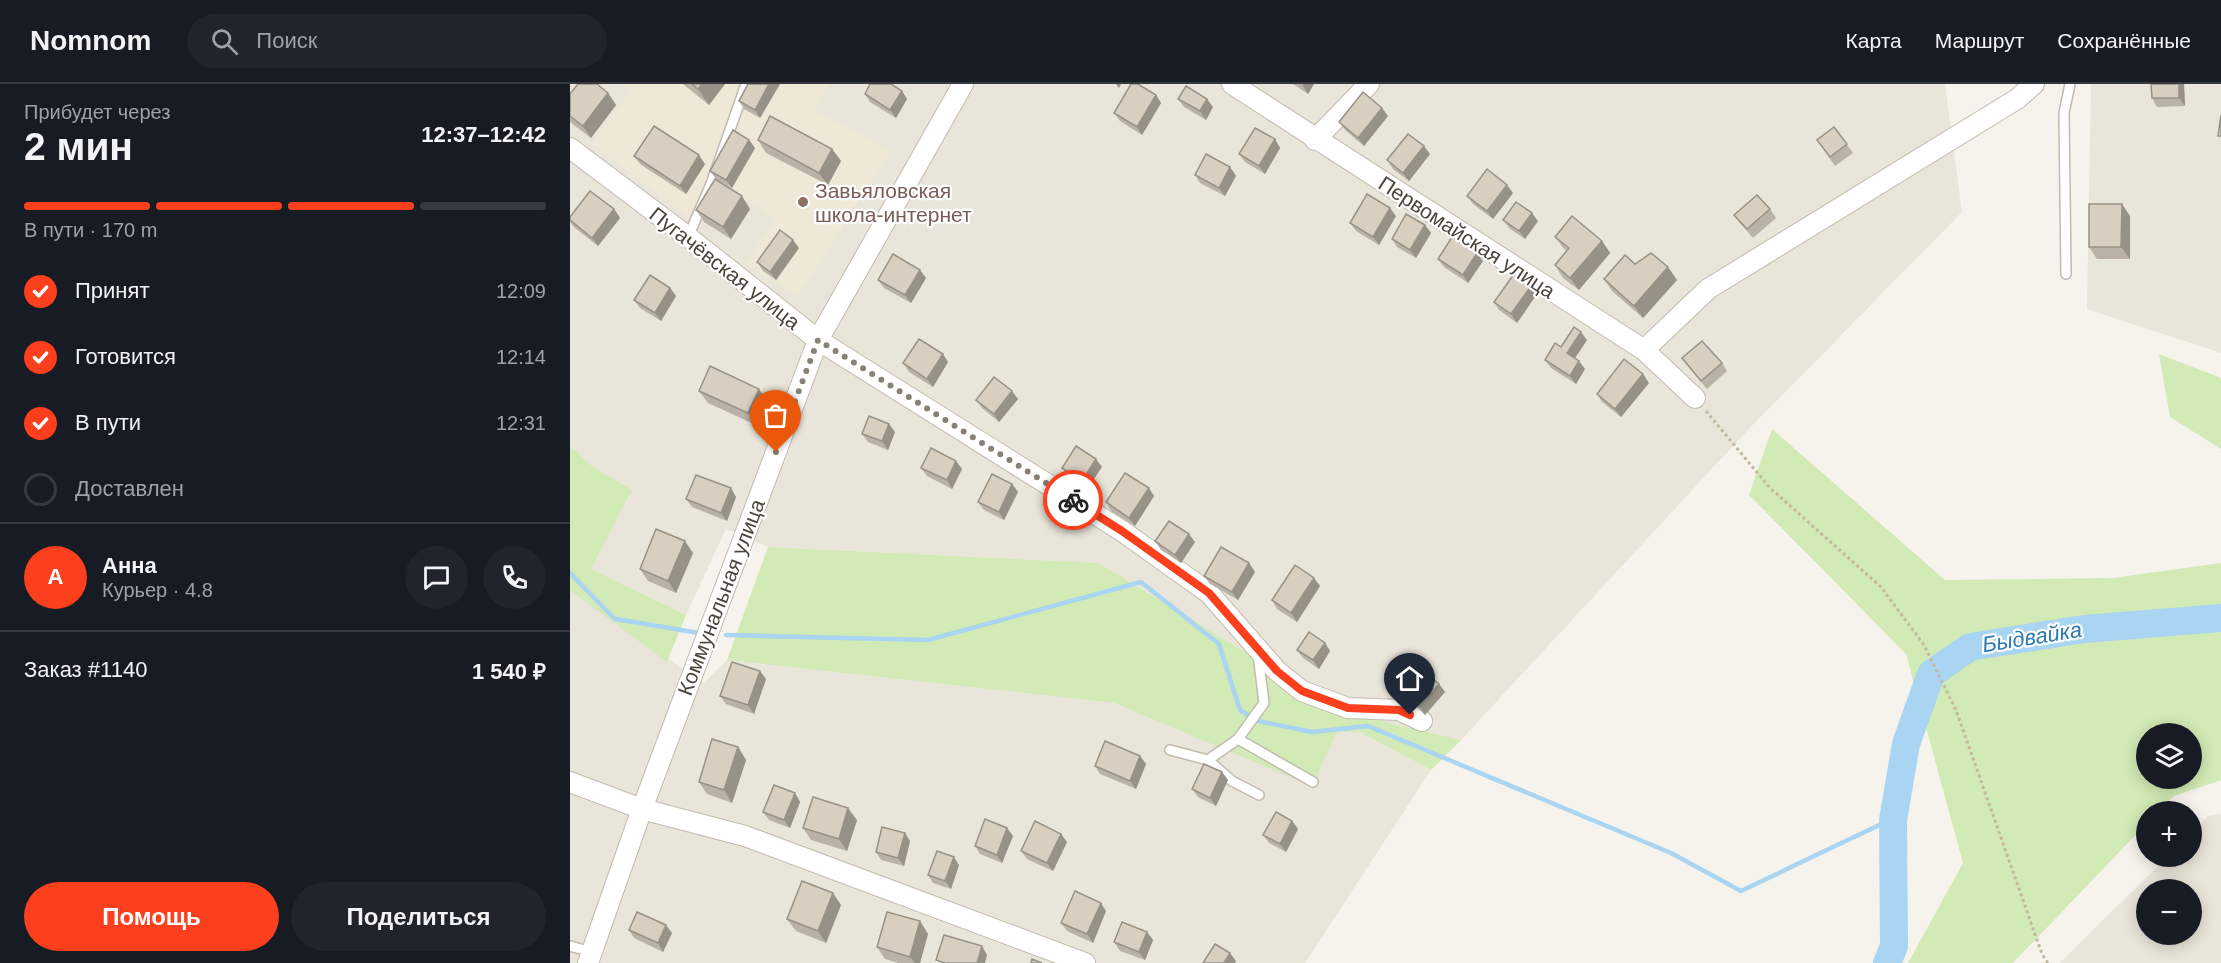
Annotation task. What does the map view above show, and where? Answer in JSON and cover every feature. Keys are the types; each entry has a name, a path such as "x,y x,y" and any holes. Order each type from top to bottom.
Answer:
{"street":[{"name":"Коммунальная улица","path":"590,958 642,809 818,340 963,84"},
{"name":"Первомайская улица","path":"1232,84 1315,140 1644,350 1695,398"},
{"path":"1315,140 1369,84"},
{"path":"1644,350 1708,289 2017,99 2034,84"},
{"name":"Пугачёвская улица","path":"570,148 688,237 818,340 1122,531 1209,593 1277,671 1302,691 1348,708 1399,710 1422,721"},
{"path":"570,782 642,809 745,836 1085,963"}],"lane":[{"path":"688,237 711,184 746,84"},
{"path":"2066,274 2064,113 2070,84"},
{"path":"1208,760 1238,739 1264,704 1257,648"},
{"path":"1238,739 1313,782"},
{"path":"1170,750 1208,760 1232,781 1260,795"},
{"path":"570,946 590,958"}],"path":[{"path":"1695,398 1770,489 1881,587 1924,645 1956,710 2042,954 2048,963"}],"shaded area":[{"path":"570,84 1945,84 1962,212 1745,433 1461,740 1344,712 1099,563 768,547 726,529 686,615 591,569 632,490 592,466 570,446"},
{"name":"Завьяловская школа-интернет","path":"624,84 829,84 814,110 891,151 798,296 745,263 777,219 718,184 699,226 592,144 631,90"},
{"path":"2091,84 2221,84 2221,353 2087,309"},
{"path":"570,589 703,683 727,660 1114,703 1312,785 1337,732 1359,732 1431,770 1305,963 570,963"},
{"path":"2221,814 2221,963 2060,963 2136,888 2136,945 2202,945 2202,879 2145,879 2157,867 2202,867 2202,822 2208,816"}],"green space":[{"path":"2159,354 2221,378 2221,449 2170,417"},
{"path":"1772,429 1945,580 2113,578 2221,563 2221,780 2202,786 2202,723 2136,723 2136,789 2195,789 2174,796 2169,801 2136,801 2136,834 2013,963 1908,963 1963,863 1906,654 1749,495"},
{"path":"570,446 592,466 632,490 591,569 686,615 667,662 570,590"},
{"path":"768,547 1099,563 1344,712 1461,740 1431,770 1359,732 1337,732 1312,786 1114,703 727,660"}],"building":[{"path":"578,84 597,84 608,93 583,126 570,116 570,94"},
{"path":"692,84 702,84 698,89"},
{"path":"748,84 769,84 755,110 739,101"},
{"path":"870,84 891,84 902,91 890,110 865,94"},
{"path":"1131,84 1138,84 1156,95 1137,127 1114,113"},
{"path":"2151,84 2179,84 2179,98 2152,98"},
{"path":"1186,86 1207,99 1200,111 1178,99"},
{"path":"1363,92 1382,108 1358,138 1339,122"},
{"path":"2221,115 2221,136 2218,136"},
{"path":"770,116 832,149 819,173 758,140"},
{"path":"654,126 699,155 680,186 634,156"},
{"path":"1834,127 1847,144 1830,157 1817,140"},
{"path":"1255,128 1275,139 1259,166 1239,154"},
{"path":"733,130 749,140 726,180 710,171"},
{"path":"1408,134 1424,146 1403,173 1387,160"},
{"path":"1206,154 1230,167 1219,188 1195,175"},
{"path":"1487,169 1507,185 1487,211 1467,196"},
{"path":"715,179 742,196 723,227 696,210"},
{"path":"590,191 614,209 592,238 570,220"},
{"path":"1367,194 1390,208 1373,237 1350,223"},
{"path":"1757,195 1770,209 1747,229 1734,215"},
{"path":"1516,202 1532,213 1519,231 1503,220"},
{"path":"2089,204 2122,204 2121,247 2089,247"},
{"path":"1406,214 1425,225 1410,250 1392,239"},
{"path":"1572,216 1602,241 1570,278 1555,265 1569,248 1555,237"},
{"path":"780,230 793,240 770,272 757,262"},
{"path":"1452,237 1477,253 1463,275 1438,259"},
{"path":"1651,253 1668,267 1634,306 1604,279 1625,255 1635,264"},
{"path":"893,254 920,270 905,295 878,280"},
{"path":"1514,274 1531,286 1511,314 1494,302"},
{"path":"650,275 670,288 655,313 634,300"},
{"path":"1574,327 1581,332 1567,353 1579,361 1570,376 1545,360 1555,343 1561,347"},
{"path":"919,339 943,354 927,379 903,363"},
{"path":"1702,341 1722,363 1701,381 1682,358"},
{"path":"1624,359 1643,374 1615,409 1597,394"},
{"path":"710,366 759,389 748,413 699,391"},
{"path":"994,377 1012,391 994,414 976,400"},
{"path":"869,416 889,424 882,441 862,434"},
{"path":"1076,446 1096,459 1082,481 1062,468"},
{"path":"931,448 956,461 947,480 921,468"},
{"path":"1125,473 1149,488 1129,518 1106,502"},
{"path":"992,474 1012,484 999,512 978,502"},
{"path":"696,475 731,488 721,513 686,499"},
{"path":"1169,521 1189,534 1175,555 1155,541"},
{"path":"656,529 685,541 668,581 640,569"},
{"path":"1221,547 1249,563 1232,592 1204,576"},
{"path":"1295,565 1314,578 1291,613 1272,600"},
{"path":"1309,632 1325,643 1313,660 1297,650"},
{"path":"732,662 760,671 748,705 720,696"},
{"path":"1420,667 1439,684 1419,706 1400,689"},
{"path":"712,739 738,747 724,790 699,782"},
{"path":"1105,741 1140,756 1130,781 1095,766"},
{"path":"1204,764 1222,772 1210,798 1192,789"},
{"path":"774,785 795,793 784,820 763,812"},
{"path":"813,797 848,808 839,839 803,828"},
{"path":"1276,812 1292,821 1280,844 1263,835"},
{"path":"985,819 1007,828 997,855 975,846"},
{"path":"1035,821 1061,834 1047,863 1021,851"},
{"path":"882,827 905,833 898,858 876,852"},
{"path":"937,851 954,857 945,881 928,875"},
{"path":"802,881 833,893 818,931 787,919"},
{"path":"1075,891 1101,903 1087,934 1061,923"},
{"path":"637,912 666,925 658,943 629,930"},
{"path":"887,912 920,921 910,957 877,947"},
{"path":"1122,922 1147,932 1139,952 1114,942"},
{"path":"944,935 982,946 977,963 945,963 936,960"},
{"path":"1215,944 1230,953 1224,963 1203,963"}],"waterway":[{"path":"570,573 615,619 699,633"},
{"path":"726,635 928,640 1141,582 1219,644 1240,710 1258,721 1312,732 1368,726 1671,853 1741,891 1894,818"},
{"name":"Быдвайка","path":"1887,963 1894,946 1893,820 1906,744 1931,674 1970,647 2084,629 2221,618"}],"way so far":[{"path":"776,452 818,340 1073,500"}],"place":[{"name":"Завьяловская школа-интернет","path":"803,202"}],"route":[{"path":"1073,500 1122,531 1209,593 1277,671 1302,691 1348,708 1399,710 1410,715"}]}
